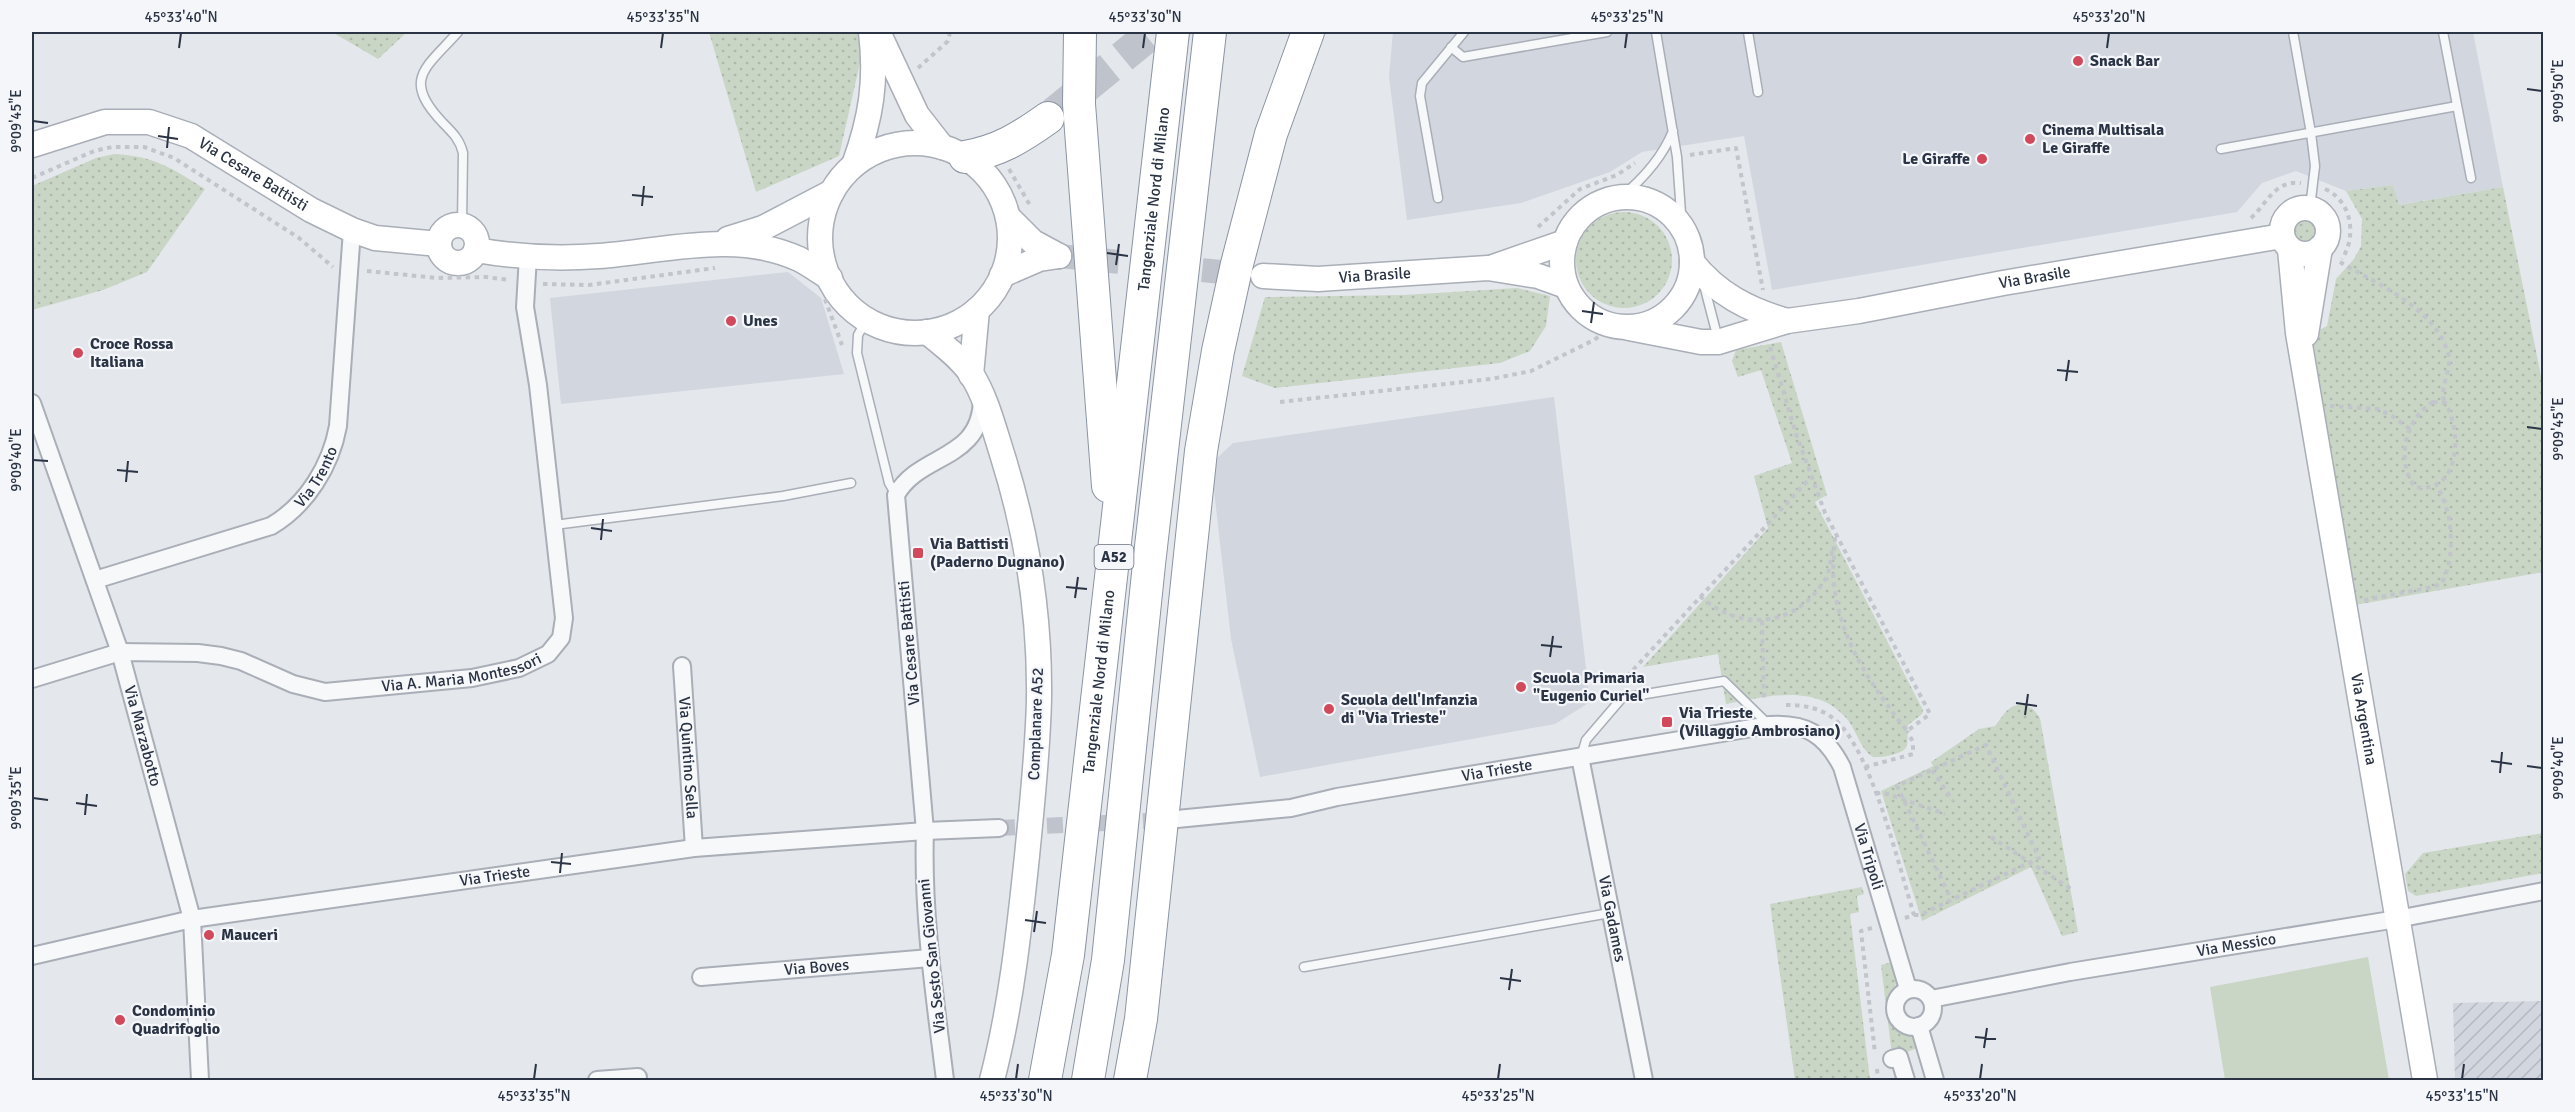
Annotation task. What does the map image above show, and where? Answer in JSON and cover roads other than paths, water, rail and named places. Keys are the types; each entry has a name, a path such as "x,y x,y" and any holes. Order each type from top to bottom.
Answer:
{"highway":[{"path":"1080,32 1079,104 1113,563"},
{"name":"Tangenziale Nord di Milano","path":"1045,1080 1068,955 1173,32"},
{"name":"A52","path":"1088,1080 1108,960 1149,564 1210,32"},
{"path":"1130,1080 1141,1019 1201,452 1218,351 1237,264 1271,134 1308,32"},
{"path":"1289,82 1320,32"},
{"path":"954,152 997,150 1048,118"}],"street":[{"path":"871,32 874,82 868,127 854,165 832,192 823,217 820,242 830,278 844,301 867,319 894,330 927,332 948,327 977,310 996,288 1009,249 1008,217 999,194 987,177 954,152 917,115 878,32"},
{"name":"Via Cesare Battisti","path":"32,146 105,122 136,121 159,125 191,136 311,210 352,231 375,238 439,244"},
{"path":"854,165 879,150 893,146 922,143 954,152"},
{"path":"710,244 763,228 832,192"},
{"path":"1621,197 1643,199 1658,205 1674,216 1682,227 1697,268 1688,287 1673,309 1654,322 1619,326 1586,314 1571,297 1566,286 1562,264 1565,242 1572,226 1596,204 1621,197"},
{"path":"2310,208 2321,214 2327,225 2327,237 2320,248 2309,254 2302,254 2286,242 2283,223 2286,217 2297,209 2310,208"},
{"path":"1002,275 1039,258 1059,256 1033,242 1008,217"},
{"path":"462,225 473,232 477,244 476,250 467,261 457,263 442,255 439,244 446,229 462,225"},
{"name":"Via Trento","path":"95,580 271,526 301,502 330,456 338,426 352,231"},
{"name":"Via Brasile","path":"1488,268 1565,242"},
{"name":"Via Brasile","path":"1619,326 1701,342 1718,342 1777,325 2003,283 2286,242"},
{"name":"Via Argentina","path":"2286,242 2302,357 2425,1080"},
{"path":"476,250 528,256 601,256 710,244 747,246 781,252 801,260 830,278"},
{"name":"Via Argentina","path":"2302,357 2320,248"},
{"name":"Via A. Maria Montessori","path":"32,679 120,651 198,653 241,661 293,684 325,692 472,678 531,664 548,654 558,644 563,632 564,618 538,386 525,307 528,256"},
{"name":"Via Brasile","path":"1263,276 1318,279 1488,268 1538,276 1566,286"},
{"name":"Via Brasile","path":"1697,268 1727,296 1765,315 1777,325"},
{"path":"971,375 977,310"},
{"name":"Complanare A52","path":"927,332 946,347 971,375 982,397 1015,495 1030,568 1037,634 1039,697 1036,759 1012,985 992,1080"},
{"path":"896,495 903,483 915,473 949,455 968,439 979,422 982,397"},
{"name":"Via Marzabotto","path":"32,403 120,651 192,920 200,1080"},
{"name":"Via Cesare Battisti","path":"896,495 925,831"},
{"name":"Via Quintino Sella","path":"682,666 694,848"},
{"name":"Via Trieste","path":"1177,819 1282,809 1770,725 1795,725 1815,734"},
{"name":"Via Tripoli","path":"1815,734 1827,743 1836,756 1848,782 1908,989"},
{"name":"Via Gadames","path":"1580,757 1644,1080"},
{"name":"Via Trieste","path":"32,956 192,920 694,848 925,831 999,828"},
{"name":"Via Sesto San Giovanni","path":"925,831 924,873 930,958 945,1080"},
{"name":"Via Messico","path":"1931,999 2070,972 2397,919 2544,891"},
{"name":"Via Boves","path":"701,977 930,958"},
{"path":"1908,989 1924,991 1931,999 1933,1012 1930,1019 1919,1026 1907,1026 1895,1013 1895,1001 1908,989"},
{"path":"1919,1026 1935,1080"},
{"path":"1892,1059 1899,1057 1906,1080"},
{"path":"597,1080 638,1077"}],"lane":[{"path":"458,32 423,71 420,82 421,94 428,107 461,144 463,153 462,225"},
{"path":"1438,198 1420,96 1422,83 1464,32"},
{"path":"1451,47 1463,57 1607,32"},
{"path":"1656,32 1673,130 1682,227"},
{"path":"1748,32 1758,92"},
{"path":"2293,32 2312,133 2315,166 2310,208"},
{"path":"2443,32 2471,178"},
{"path":"2221,149 2457,106"},
{"path":"1621,197 1653,165 1673,130"},
{"path":"1697,268 1718,342"},
{"name":"Via Cesare Battisti","path":"867,319 858,335 857,353 889,483 896,495"},
{"path":"554,525 783,496 851,483"},
{"path":"1580,757 1586,740 1622,698 1724,681 1770,725"},
{"path":"1304,967 1610,913"}],"tunnel":[{"path":"1048,118 1153,32"},
{"path":"1059,256 1251,275"},
{"path":"999,828 1167,820"}],"place":[{"name":"Snack Bar","path":"2078,61"},
{"name":"Cinema Multisala Le Giraffe","path":"2030,139"},
{"name":"Le Giraffe","path":"1982,159"},
{"name":"Unes","path":"731,321"},
{"name":"Croce Rossa Italiana","path":"78,353"},
{"name":"Via Battisti (Paderno Dugnano)","path":"918,553"},
{"name":"Scuola Primaria \"Eugenio Curiel\"","path":"1521,687"},
{"name":"Scuola dell'Infanzia di \"Via Trieste\"","path":"1329,709"},
{"name":"Via Trieste (Villaggio Ambrosiano)","path":"1667,722"},
{"name":"Mauceri","path":"209,935"},
{"name":"Condominio Quadrifoglio","path":"120,1020"}]}
